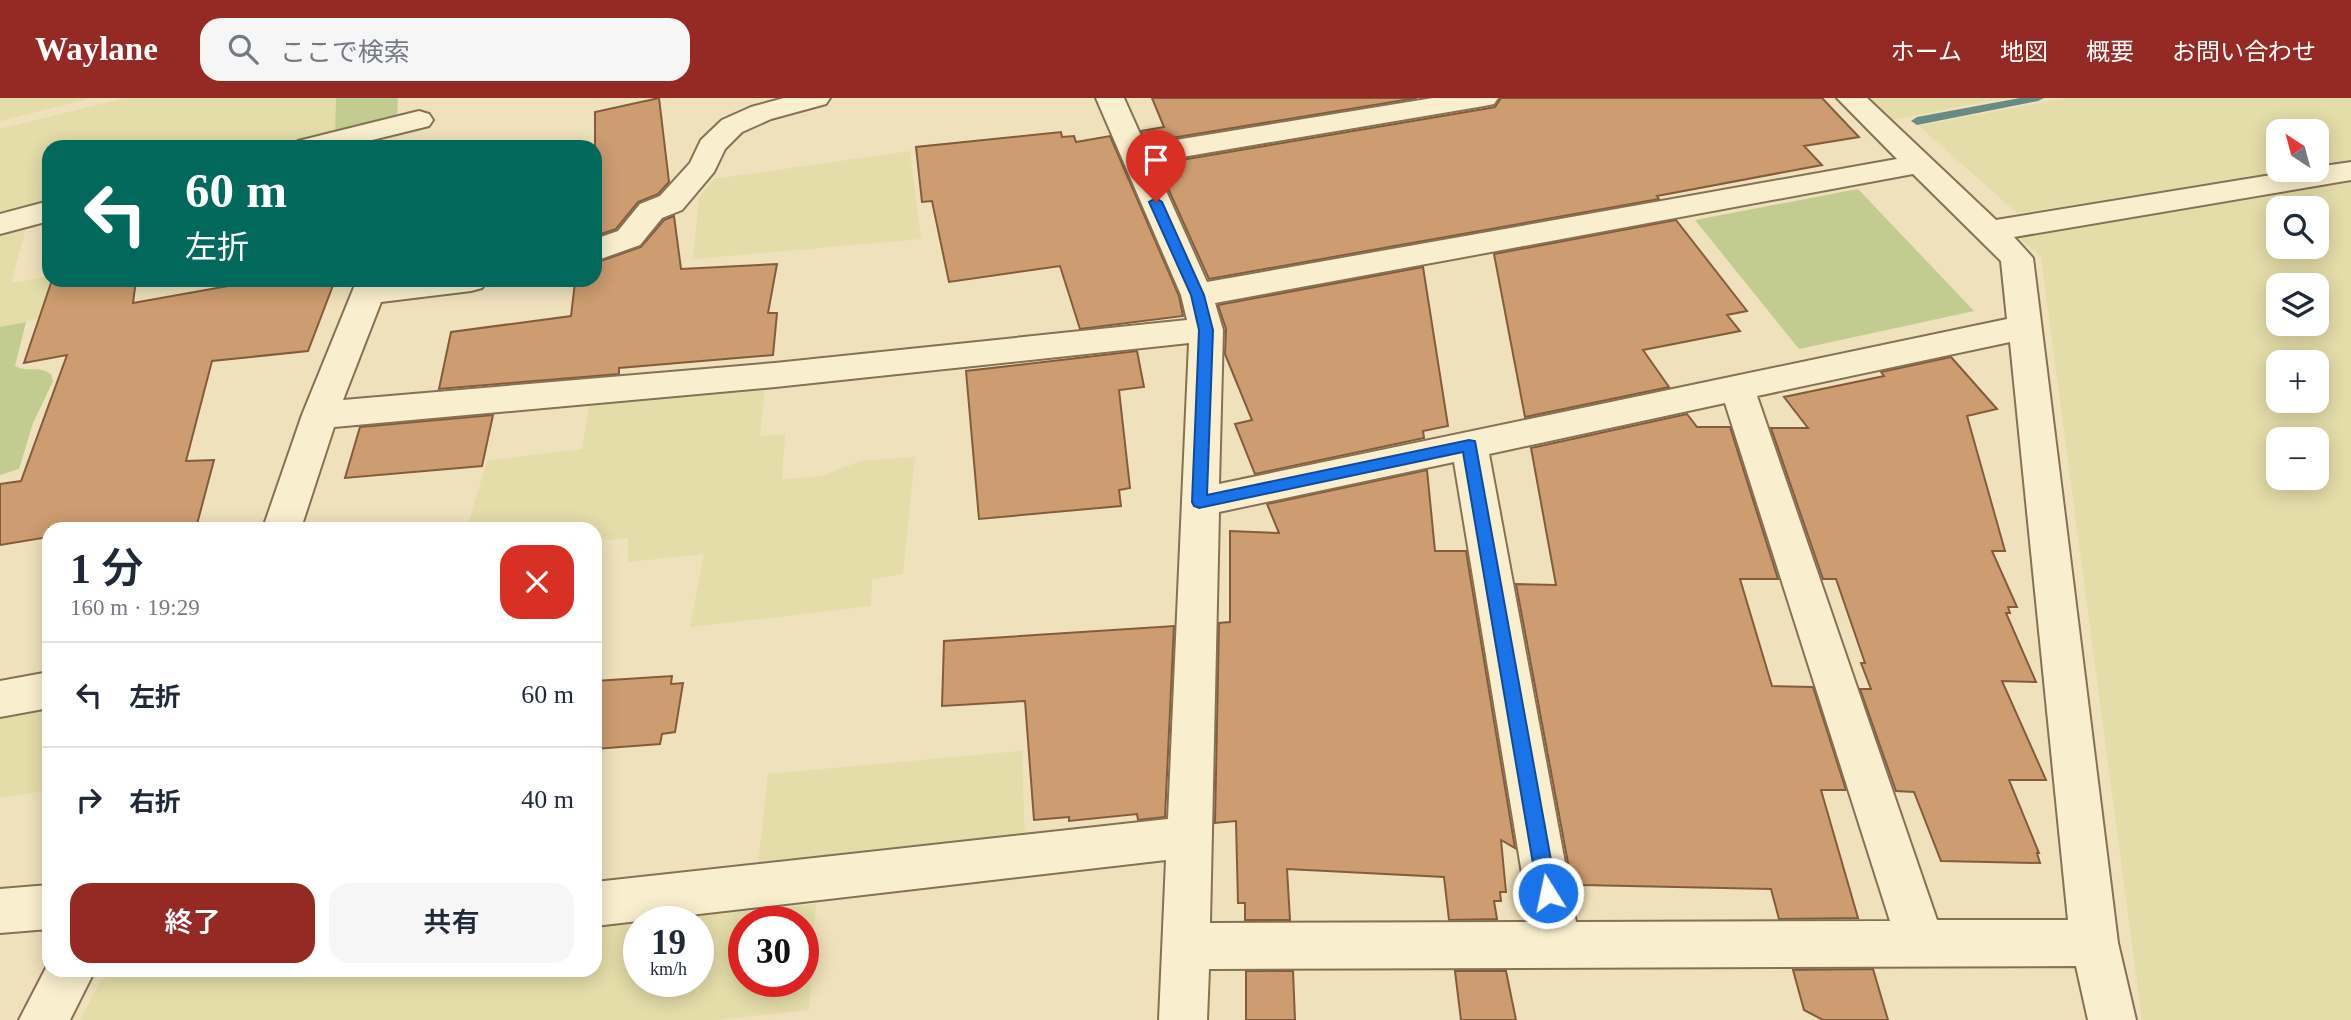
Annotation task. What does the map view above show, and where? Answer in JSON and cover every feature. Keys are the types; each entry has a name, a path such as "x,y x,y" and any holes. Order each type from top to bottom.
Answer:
{"street":[{"path":"602,249 629,239 651,211 671,203 704,166 711,146 732,126 761,113 816,98"},
{"path":"1111,98 1202,312 1183,1020"},
{"path":"1135,156 1484,98"},
{"path":"1851,98 2017,258 2094,943 2112,1020"},
{"path":"338,140 416,122"},
{"path":"320,415 775,375 1202,312 1919,164"},
{"path":"1988,231 2351,171"},
{"path":"0,224 42,213"},
{"path":"284,522 320,415 371,287"},
{"path":"1199,502 2024,327"},
{"path":"1737,388 1921,944"},
{"path":"1469,445 1557,945"},
{"path":"0,699 42,691"},
{"path":"602,903 1189,837"},
{"path":"0,911 42,908"},
{"path":"1185,946 2094,943"},
{"path":"43,1020 67,977"}],"shaded area":[{"path":"0,98 92,98 0,121"},
{"path":"125,98 336,98 335,134 311,140 42,140 42,208 0,219 0,129"},
{"path":"1870,98 2005,98 1892,120"},
{"path":"2066,98 2351,98 2351,161 2329,165 2329,119 2266,119 2266,175 2017,213 1919,126"},
{"path":"910,151 921,239 693,259 699,198 714,179"},
{"path":"2351,179 2351,1020 2142,1020 2041,257 2020,239 2025,233"},
{"path":"27,225 11,283 42,277 42,287 66,287 60,314 0,327 0,231"},
{"path":"765,384 760,436 785,434 782,480 822,476 860,461 915,457 903,574 872,579 871,606 690,627 704,554 628,562 628,538 602,540 602,522 469,522 487,461 582,449 590,400"},
{"path":"42,699 42,791 0,798 0,707"},
{"path":"1022,751 1025,842 757,874 768,774"},
{"path":"728,913 728,997 810,997 809,1010 714,1020 80,1020 102,978 113,977 602,977 602,926 623,924 623,997 714,997 714,914"}],"green space":[{"path":"336,98 398,98 397,118 335,134"},
{"path":"1858,189 1974,311 1799,349 1695,220"},
{"path":"26,322 15,366 46,371 51,374 53,381 33,423 19,469 0,475 0,327"}],"building":[{"path":"659,98 669,182 658,194 638,202 616,229 602,234 602,140 595,140 595,112"},
{"path":"1152,98 1417,98 1147,142 1141,131 1164,127"},
{"path":"1501,98 1822,98 1859,137 1804,146 1822,165 1657,196 1659,199 1209,279 1157,164 1495,107"},
{"path":"1061,132 1062,137 1074,136 1076,142 1110,136 1179,296 1183,316 1080,329 1060,266 949,282 932,201 922,202 916,147"},
{"path":"674,216 681,269 777,264 768,313 777,313 773,355 619,368 619,374 439,389 451,332 571,316 574,287 602,287 602,261 641,247 664,220"},
{"path":"1676,220 1747,311 1727,315 1740,331 1643,350 1669,387 1525,417 1494,254"},
{"path":"1423,267 1448,426 1423,431 1424,438 1255,474 1235,424 1252,420 1225,354 1226,329 1218,305"},
{"path":"50,287 135,287 133,303 222,287 332,287 308,351 212,361 186,461 214,460 198,522 42,522 42,538 0,545 0,484 21,481 67,355 24,363"},
{"path":"1137,351 1144,387 1119,390 1130,488 1119,490 1121,506 979,519 966,371"},
{"path":"1951,357 1997,409 1967,416 2005,551 1992,551 2017,607 2008,607 2010,613 2006,613 2036,682 2002,681 2046,780 2009,780 2039,853 2040,863 1941,861 1914,792 1896,791 1860,689 1871,689 1861,663 1865,663 1836,579 1823,579 1771,428 1808,428 1784,397 1884,376 1881,372"},
{"path":"1687,414 1697,427 1730,427 1778,579 1740,579 1772,686 1813,687 1846,790 1821,790 1858,918 1779,919 1771,889 1581,885 1571,879 1516,584 1556,585 1531,448"},
{"path":"493,415 482,466 345,478 360,427"},
{"path":"1427,470 1435,551 1466,551 1515,848 1501,840 1506,892 1500,892 1501,901 1494,901 1497,919 1449,920 1444,877 1287,869 1290,920 1245,920 1245,903 1238,903 1236,821 1215,823 1219,623 1230,622 1230,531 1279,533 1267,504"},
{"path":"1174,626 1165,817 1138,820 1137,814 1069,821 1069,817 1034,820 1025,701 942,706 944,641"},
{"path":"672,676 671,684 683,683 675,732 662,734 660,744 602,748 602,681"},
{"path":"1873,969 1888,1020 1823,1020 1804,1010 1793,970"},
{"path":"1246,971 1293,971 1295,1020 1246,1020"},
{"path":"1455,971 1506,971 1516,1020 1461,1020"}],"waterway":[{"path":"1917,121 2038,98"}],"route":[{"path":"1156,202 1197,295 1206,330 1199,502 1469,445 1548,893"}]}
